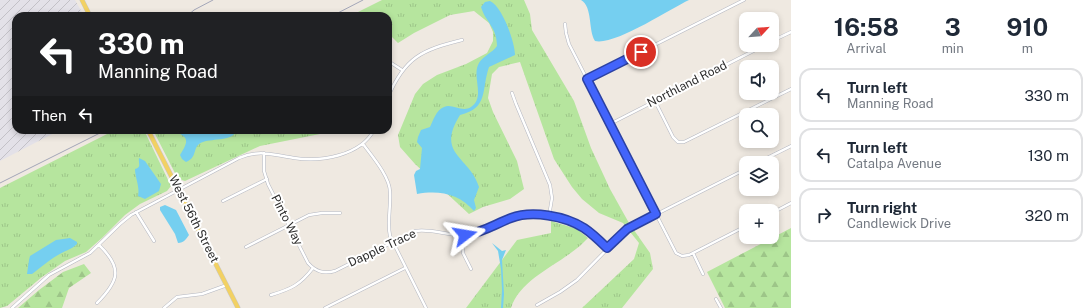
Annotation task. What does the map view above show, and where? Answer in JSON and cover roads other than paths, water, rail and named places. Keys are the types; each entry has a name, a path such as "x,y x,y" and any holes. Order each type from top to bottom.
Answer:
{"main road":[{"path":"82,0 88,12"},
{"name":"West 56th Street","path":"150,134 238,308"}],"street":[{"path":"587,79 744,0"},
{"path":"566,24 566,33 569,44 678,254 684,256 693,253 739,230"},
{"path":"779,38 791,32"},
{"path":"392,88 402,70 412,61 442,46 462,40"},
{"name":"Northland Road","path":"610,124 751,52"},
{"path":"392,64 402,70"},
{"path":"655,101 676,140 681,142 688,141 791,89"},
{"path":"512,92 550,185 552,198 550,216"},
{"path":"12,308 49,275 87,256 120,224 136,212 239,158 250,154 264,153 293,158 316,159 354,150 363,144 371,134"},
{"path":"363,144 389,183 389,230 405,268 426,308"},
{"path":"771,156 791,146"},
{"name":"Pinto Way","path":"264,153 264,170 267,179 308,263 313,268"},
{"path":"537,305 571,284 586,272 607,248 627,229 739,172"},
{"path":"223,201 267,179"},
{"path":"779,209 791,203"},
{"path":"136,212 154,241"},
{"path":"246,247 289,225 315,214 322,212 340,213"},
{"name":"Dapple Trace","path":"313,268 324,272 334,271 410,233 422,230 462,236 482,232 517,216 534,214 550,216 569,221 580,226 607,248"},
{"path":"462,236 463,253 471,269"},
{"path":"97,303 112,287 115,275 111,259 99,245"},
{"path":"693,253 703,274"},
{"path":"271,295 298,285 313,268"},
{"path":"325,308 405,268"},
{"path":"166,307 178,296 202,294 227,285"},
{"path":"716,299 721,308"}],"water":[{"path":"581,0 689,0 628,33 604,41 595,41 589,13 585,3"},
{"path":"490,1 495,4 507,25 513,42 515,55 489,67 480,103 476,108 460,115 453,128 451,139 453,147 475,177 479,187 474,200 476,208 474,211 468,205 455,197 441,193 417,194 414,175 416,171 420,169 422,148 417,142 421,130 430,127 441,108 450,106 468,109 475,103 478,92 476,74 477,68 485,56 493,51 497,46 495,34 481,7 485,2"},
{"path":"179,134 235,134 227,138 207,141 199,144 190,160 186,162 180,155 186,142 186,139"},
{"path":"139,158 145,161 161,184 159,191 145,199 138,196 135,169 139,166"},
{"path":"165,205 176,210 189,235 182,242 178,243 175,234 160,210 160,207"},
{"path":"70,238 77,242 77,244 51,259 32,274 27,274 30,256 56,240"},
{"path":"492,243 502,251 506,250 502,260 504,294 503,308 501,308 501,269 498,251"}],"railway":[{"path":"192,12 213,0"},
{"path":"340,12 363,0"},
{"path":"0,183 98,134"}]}
